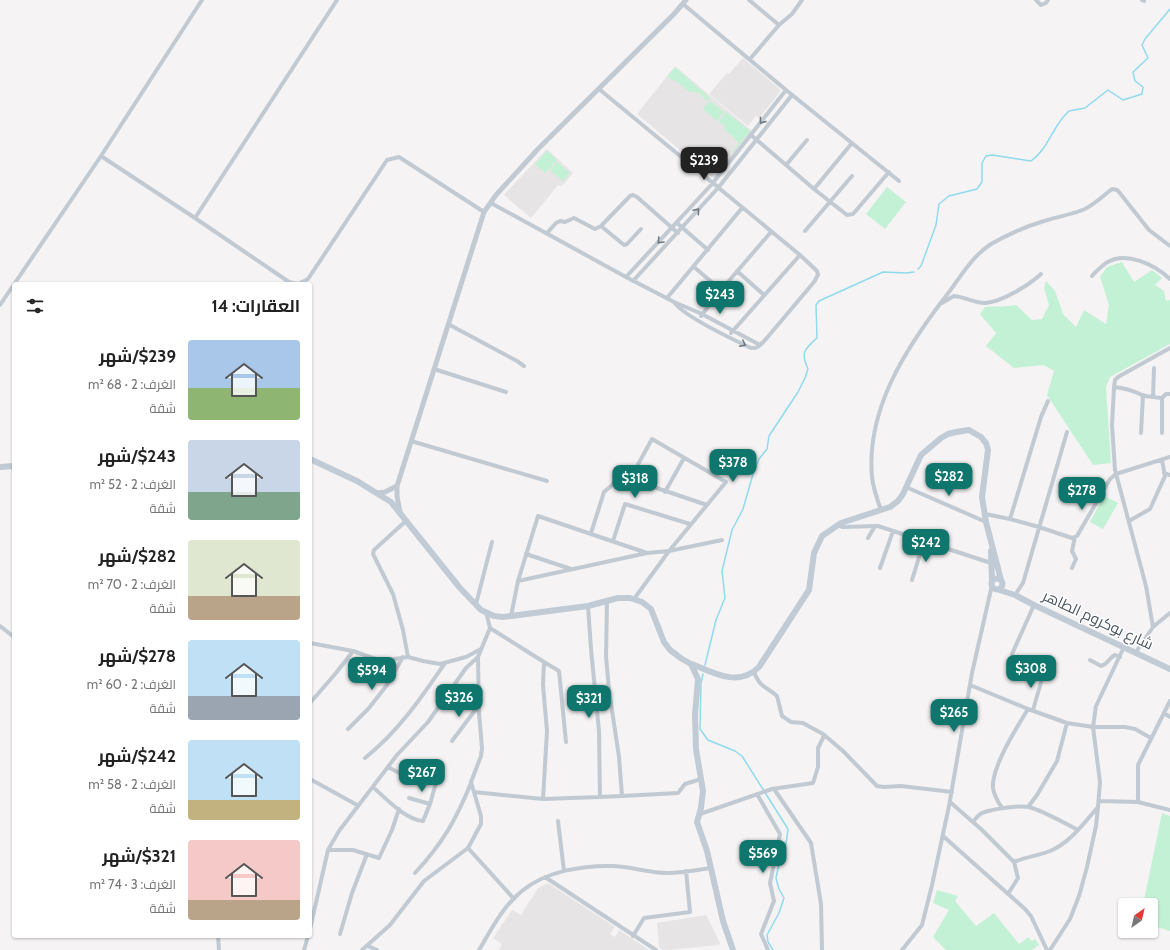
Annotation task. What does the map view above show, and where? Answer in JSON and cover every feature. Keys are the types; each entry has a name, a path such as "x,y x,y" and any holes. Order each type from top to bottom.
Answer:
{"main road":[{"path":"312,460 357,482 391,502 407,520 460,588 481,610 494,616 511,616 588,606 618,598 634,599 642,602 651,609 664,642 670,650 691,664 714,673 736,679 754,672 759,667 809,590 814,553 822,536 841,523 890,507 898,502 921,455 948,434 969,430 986,443 988,450 982,497 986,522 1002,586 999,589 993,585"},
{"path":"0,467 12,466"},
{"path":"990,538 993,585"},
{"path":"993,585 996,578 1015,595"},
{"path":"993,585 1015,595"},
{"name":"شارع بوكروم الطاهر","path":"1015,595 1170,668"},
{"path":"691,664 698,680 696,742 703,791 700,814 697,822 711,868 722,921 732,950"}],"street":[{"path":"16,282 101,156 202,0"},
{"path":"195,218 338,0"},
{"path":"749,0 779,25"},
{"path":"750,59 779,25 792,14 802,0"},
{"path":"1036,0 1041,5 1046,3 1048,0"},
{"path":"400,512 397,486 484,212 538,149 685,2 786,90 899,181"},
{"path":"599,89 712,184 800,255 817,271 818,275 817,279 760,345 754,349 698,320 677,306 674,302"},
{"path":"626,277 677,224 712,184 786,90"},
{"path":"633,281 718,188 792,94"},
{"path":"751,135 847,215 853,214 889,172"},
{"path":"786,165 807,140"},
{"path":"814,189 852,143"},
{"path":"101,156 289,282"},
{"path":"301,282 308,278 387,160 399,157 484,212"},
{"path":"805,231 852,176"},
{"path":"881,510 872,478 873,441 888,387 898,366 939,305 972,260 981,251 1014,232 1040,222 1085,209 1112,189 1117,190 1149,230 1170,246"},
{"path":"547,233 556,223 560,221 565,222 574,218 595,230 601,226 630,196 633,195 678,233"},
{"path":"491,202 633,281 674,302 702,314 760,345"},
{"path":"667,298 742,208"},
{"path":"677,224 708,250"},
{"path":"601,226 624,245 627,244 641,229"},
{"path":"698,320 721,290 771,232"},
{"path":"728,336 800,255"},
{"path":"1092,276 1108,262 1122,258 1140,260 1160,269 1170,279"},
{"path":"694,267 721,290"},
{"path":"737,271 764,295"},
{"path":"939,305 954,296 986,303 996,301 1022,289 1041,274"},
{"path":"0,305 12,287"},
{"path":"448,324 524,366"},
{"path":"1152,627 1146,586 1116,474 1112,425 1114,387 1115,380 1118,377 1170,348"},
{"path":"1153,397 1154,368"},
{"path":"434,369 506,392"},
{"path":"1114,387 1131,389 1143,395 1162,398"},
{"path":"1162,433 1162,398 1166,394 1170,394"},
{"path":"1141,433 1143,395"},
{"path":"1010,520 1041,417 1048,401"},
{"path":"1015,595 1023,583 1067,432"},
{"path":"630,479 652,439 726,482 690,524 634,599"},
{"path":"411,441 547,481"},
{"path":"1072,568 1076,561 1072,551 1075,537 1110,479 1116,474 1170,457"},
{"path":"665,492 684,458"},
{"path":"1129,521 1150,509 1165,476 1162,460"},
{"path":"1164,473 1170,475"},
{"path":"591,533 604,492 618,480 630,479 707,506"},
{"path":"377,494 397,486"},
{"path":"906,487 986,522"},
{"path":"613,541 625,504 690,524"},
{"path":"985,514 1039,527 1069,538 1075,537"},
{"path":"511,616 518,581 538,516 647,553"},
{"path":"407,520 374,550 373,554 393,594 403,630 408,657"},
{"path":"837,525 875,526 991,563"},
{"path":"868,538 875,526"},
{"path":"880,568 893,531"},
{"path":"518,581 647,553 669,551 722,540"},
{"path":"476,604 492,542"},
{"path":"912,580 924,542"},
{"path":"526,554 571,569"},
{"path":"902,950 922,925 932,885 952,792 970,685 993,585"},
{"path":"607,601 606,656 610,697 619,756 622,796"},
{"path":"1012,654 1034,605"},
{"path":"588,606 599,731 600,797"},
{"path":"312,920 328,850 339,831 358,805 397,755 428,722 466,668 478,657 490,628 486,612"},
{"path":"1136,652 1152,627 1170,613"},
{"path":"0,626 12,635"},
{"path":"490,628 559,671 566,742"},
{"path":"312,643 353,651 376,659 387,660 408,657 440,664 466,656 482,648"},
{"path":"943,836 1031,916 1048,950 1070,919 1079,896 1097,819 1099,801 1100,782 1094,727 1096,706 1124,647"},
{"path":"312,701 332,679 353,651"},
{"path":"1090,660 1101,666 1108,663 1115,655 1120,657"},
{"path":"415,873 437,848 451,827 460,810 481,756 482,748 478,657"},
{"path":"348,728 369,708 387,685 403,658"},
{"path":"544,662 543,685 547,731 544,799"},
{"path":"364,758 389,737 419,701 445,663"},
{"path":"754,672 758,681 763,687 777,696 782,716 791,722 803,723 824,736 843,751 877,786 884,788 901,786 952,792"},
{"path":"1002,808 993,790 995,775 1007,747 1030,710 1044,672"},
{"path":"970,685 1030,710 1067,723 1094,727 1130,728 1135,729 1151,738"},
{"path":"1138,802 1138,765 1170,701"},
{"path":"452,741 479,705"},
{"path":"1164,713 1170,717"},
{"path":"1028,807 1037,795 1057,761 1067,723"},
{"path":"700,814 774,789 813,783 818,767 818,748 824,736"},
{"path":"373,787 399,809 413,818 423,821 436,783 407,777 388,767"},
{"path":"474,792 544,799 622,796 678,792 685,784 701,779"},
{"path":"312,780 358,805"},
{"path":"362,950 390,925 424,881 468,848 481,824 481,816 471,782"},
{"path":"774,789 812,843 820,904 822,950"},
{"path":"761,793 780,834 770,882 774,901 761,934 768,950"},
{"path":"409,798 430,804"},
{"path":"1099,801 1138,802 1170,810"},
{"path":"950,802 1014,862 1018,878 1008,894"},
{"path":"973,822 983,812 1002,808 1028,807 1054,817 1078,830"},
{"path":"1014,862 1051,851 1064,843 1078,830 1098,807"},
{"path":"328,850 352,850 379,858 392,830 399,809"},
{"path":"1086,821 1097,819"},
{"path":"558,821 564,871"},
{"path":"468,848 514,899"},
{"path":"340,934 352,894 367,854"},
{"path":"479,950 507,906 521,891 532,883 545,877 564,871 614,866 667,873 711,868"},
{"path":"633,936 644,918 690,912 686,872"},
{"path":"545,877 656,950"},
{"path":"218,938 219,950"},
{"path":"304,950 307,938"},
{"path":"368,946 377,950"}],"shaded area":[{"path":"743,58 780,89 780,92 759,118 756,116 748,126 709,94 727,73 729,74"},
{"path":"675,66 752,131 716,178 711,176 637,114"},
{"path":"547,149 573,173 562,186 558,185 531,218 504,195"},
{"path":"548,883 615,927 610,934 615,937 619,930 649,950 499,950 502,944 493,938 512,910 521,915 538,888"},
{"path":"706,915 720,943 719,945 667,950 663,950 659,947 657,923"}],"green space":[{"path":"675,67 710,98 707,101 699,93 688,91 679,83 667,77"},
{"path":"710,101 724,112 717,121 703,109"},
{"path":"726,112 750,131 733,153 732,152 739,143 724,129 725,126 719,122"},
{"path":"547,151 557,160 545,173 535,164"},
{"path":"557,162 570,173 563,181 550,170"},
{"path":"887,187 906,202 885,229 866,214"},
{"path":"1122,262 1134,282 1152,270 1162,278 1155,285 1164,291 1166,301 1170,300 1170,344 1110,377 1106,387 1111,463 1093,465 1047,395 1054,371 1044,365 1014,368 986,346 996,333 980,314 985,307 1016,305 1032,320 1042,319 1049,305 1044,288 1046,281 1055,291 1063,314 1076,327 1084,310 1106,324 1109,305 1100,277 1107,267"},
{"path":"1104,496 1118,503 1103,529 1090,522"},
{"path":"1162,813 1170,816 1170,931 1158,927 1158,898 1144,898"},
{"path":"937,890 958,896 955,901 976,926 994,913 1019,944 1028,937 1032,941 1035,939 1039,945 1032,950 946,950 933,937 949,910 933,903"}],"waterway":[{"path":"918,269 921,266 936,225 939,204 949,196 977,189 982,182 982,163 986,156 992,155 1031,161 1040,153 1061,120 1069,111 1085,108 1108,90 1123,100 1142,94 1143,87 1135,81 1133,72 1148,58 1142,45 1145,39 1170,9"},
{"path":"705,665 716,620 725,598 722,571 732,530 743,509 759,459 767,449 769,436 798,392 805,378 808,369 804,359 805,351 817,338 816,305 819,301 883,272 914,272"},
{"path":"703,674 701,683 700,729 708,740 735,751 742,756 788,829 786,844 781,854 776,878 779,889 784,898 779,913 767,935 768,942 773,950"}]}
